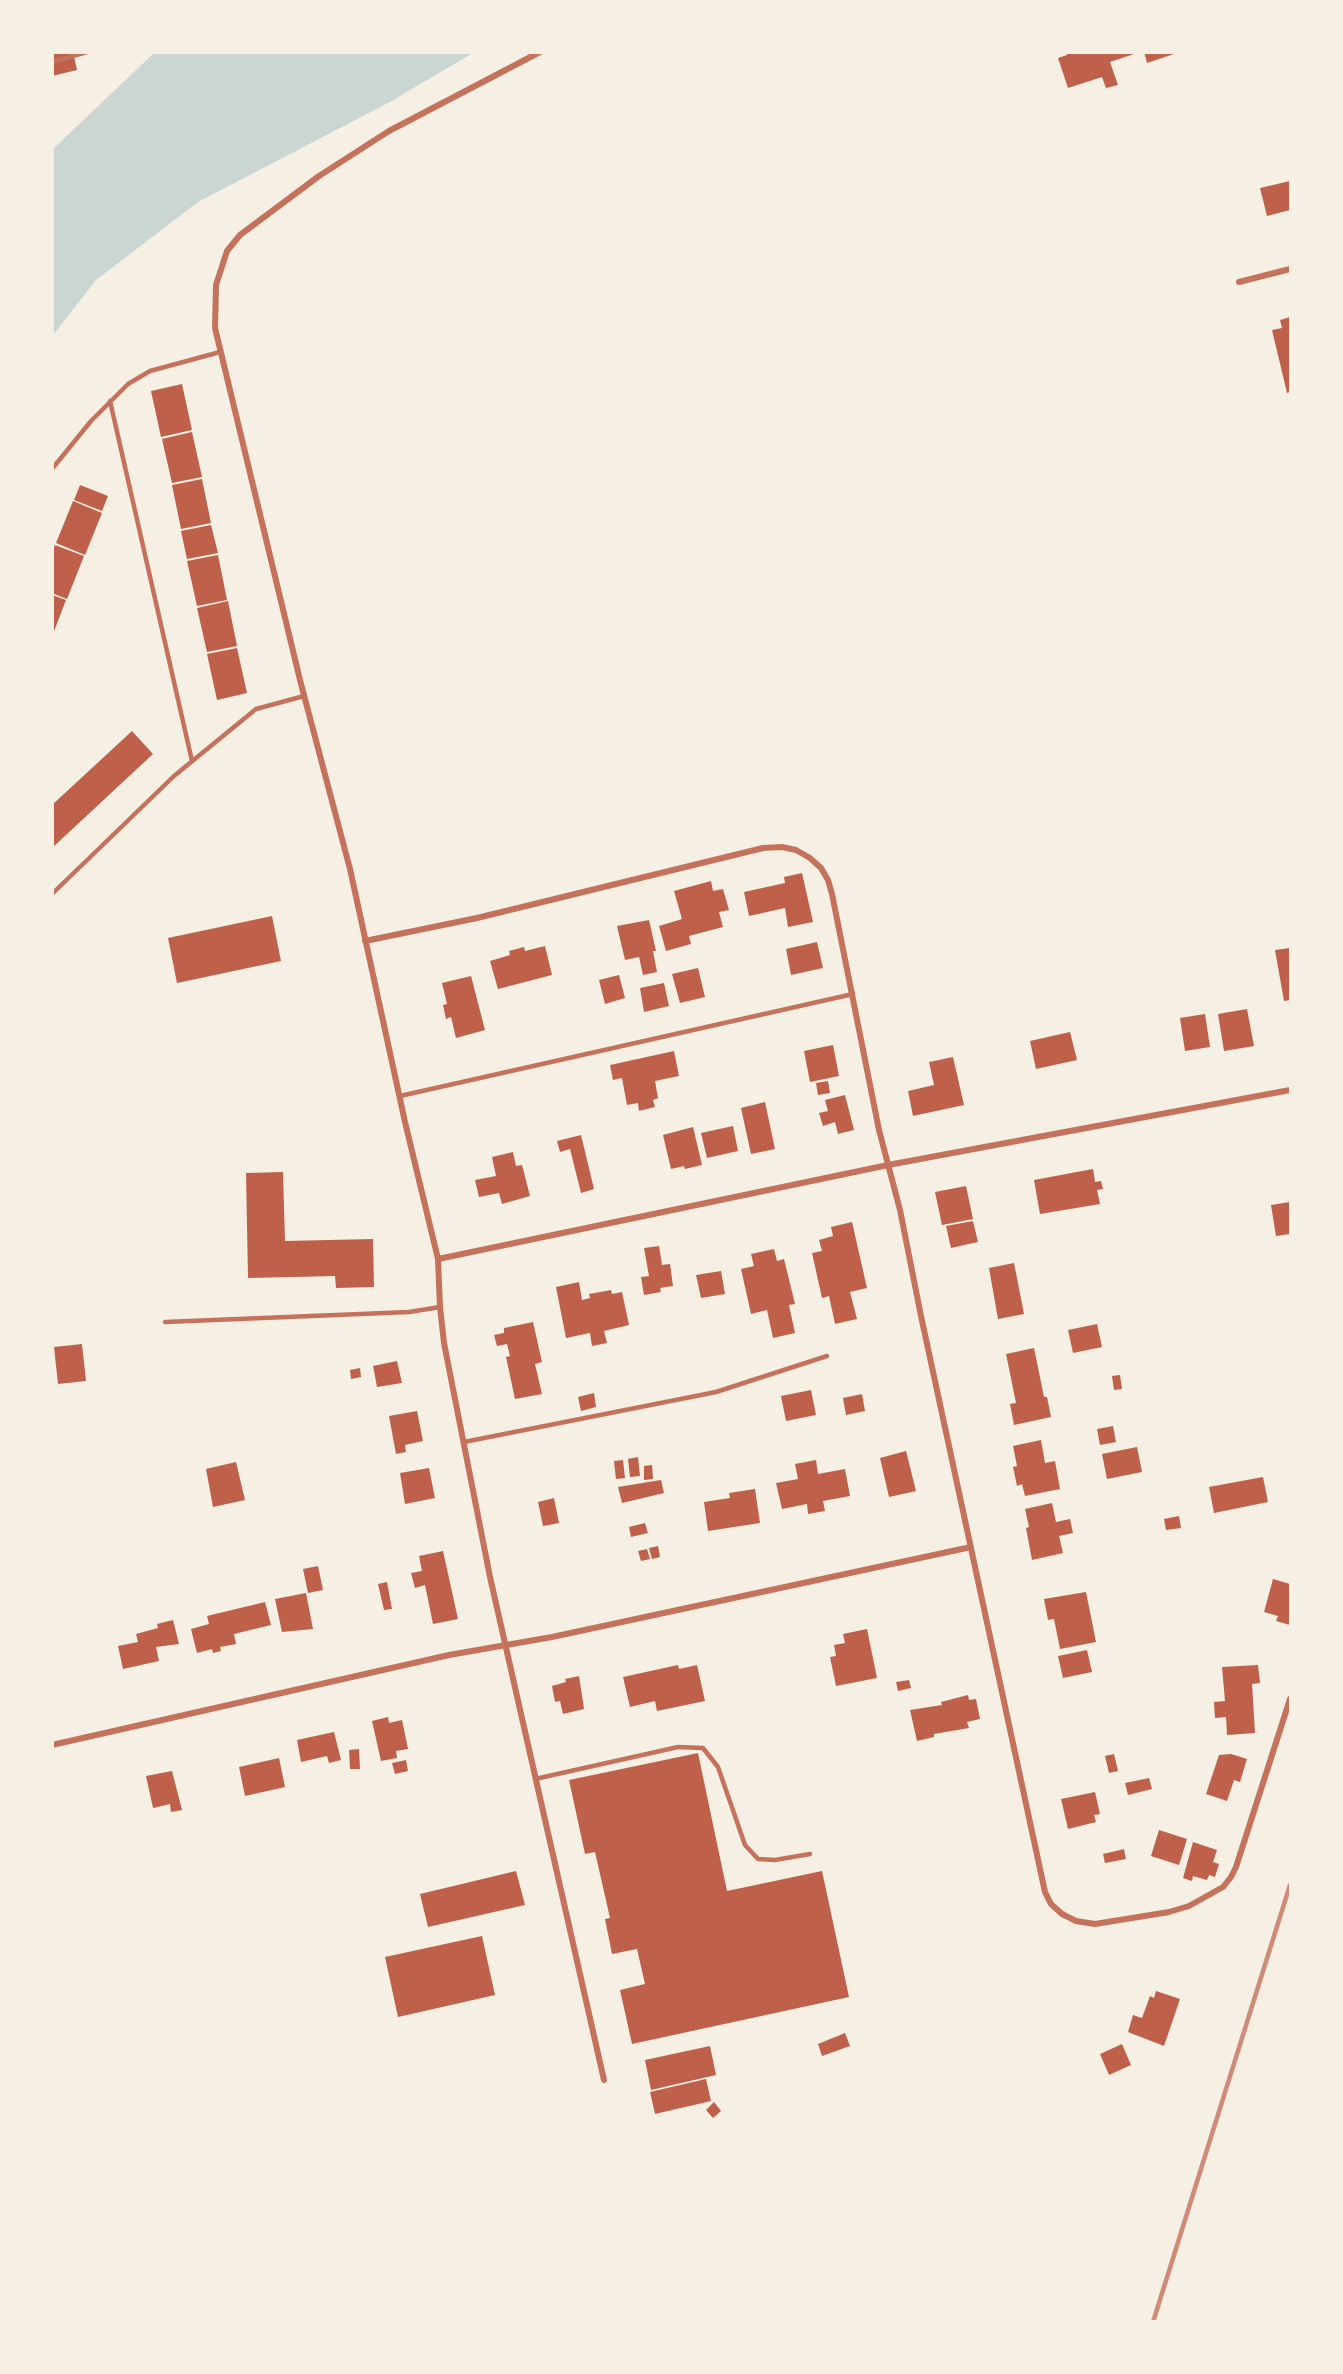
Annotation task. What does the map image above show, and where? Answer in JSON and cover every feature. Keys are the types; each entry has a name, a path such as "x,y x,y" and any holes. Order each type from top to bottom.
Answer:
{"street":[{"path":"540,52 389,131 319,176 240,236 226,255 216,285 215,328 304,696 350,869 438,1259 444,1342 505,1645 604,2080"},
{"path":"1239,282 1290,269"},
{"path":"365,941 477,918 763,848 789,849 810,858 821,868 832,894 879,1130 900,1210 1046,1892 1051,1904 1062,1914 1077,1921 1095,1924 1143,1917 1189,1906 1216,1892 1231,1877 1290,1699"},
{"path":"438,1259 888,1165 1290,1090"},
{"path":"52,1745 437,1658 778,1589 971,1546"}],"lane":[{"path":"52,62 87,52"},
{"path":"52,469 110,401 128,384 150,371 220,351"},
{"path":"110,401 192,761"},
{"path":"52,894 174,776 256,710 304,696"},
{"path":"400,1096 853,994"},
{"path":"165,1322 409,1312 440,1307"},
{"path":"464,1442 716,1392 827,1356"},
{"path":"535,1779 678,1748 703,1748 718,1767 745,1845 758,1859 775,1860 810,1854"}],"shaded area":[{"path":"154,53 473,53 388,103 198,202 96,280 53,335 53,149"}],"building":[{"path":"52,52 73,52 77,70 52,76"},
{"path":"1066,52 1137,53 1110,62 1118,85 1106,88 1102,77 1068,88 1058,58 1067,55"},
{"path":"1144,52 1177,52 1177,53 1147,63"},
{"path":"1290,181 1290,210 1267,216 1260,188"},
{"path":"1290,317 1290,392 1287,393 1272,330 1282,328 1280,320"},
{"path":"182,384 192,430 161,437 151,391"},
{"path":"192,432 202,477 172,483 162,439"},
{"path":"202,479 211,523 181,529 172,485"},
{"path":"80,485 108,496 102,511 74,500"},
{"path":"73,501 102,513 85,555 56,543"},
{"path":"211,525 218,553 187,559 181,531"},
{"path":"55,545 84,556 67,599 52,593 52,552"},
{"path":"218,555 227,600 197,606 187,561"},
{"path":"52,595 66,600 53,634 52,634"},
{"path":"228,601 237,646 207,652 197,608"},
{"path":"237,648 247,693 217,700 207,654"},
{"path":"132,731 153,754 52,848 52,805"},
{"path":"802,873 813,922 788,927 785,908 749,916 744,892 785,883 784,877"},
{"path":"711,881 713,891 723,889 729,910 719,912 723,927 689,936 691,944 666,951 659,926 682,919 674,891"},
{"path":"272,916 281,961 177,983 168,938"},
{"path":"649,920 656,951 653,951 657,972 643,975 639,957 625,960 617,926"},
{"path":"817,942 823,968 791,975 786,949"},
{"path":"545,946 552,975 498,989 490,961 510,955 509,951 524,947 525,951"},
{"path":"1290,948 1290,1000 1284,1001 1275,950"},
{"path":"698,968 705,997 680,1003 672,974"},
{"path":"619,975 625,998 605,1004 599,980"},
{"path":"471,976 485,1030 456,1038 451,1017 446,1019 443,1005 447,1004 442,983"},
{"path":"664,983 669,1006 644,1012 640,988"},
{"path":"1247,1009 1254,1046 1224,1051 1218,1014"},
{"path":"1205,1014 1210,1047 1185,1051 1180,1018"},
{"path":"1070,1032 1077,1060 1036,1069 1030,1041"},
{"path":"833,1045 839,1076 810,1082 804,1051"},
{"path":"674,1051 679,1076 655,1081 658,1098 653,1100 655,1107 639,1111 638,1103 627,1105 622,1078 613,1080 610,1065"},
{"path":"953,1057 964,1105 913,1116 908,1091 934,1085 929,1062"},
{"path":"828,1081 830,1093 818,1095 816,1083"},
{"path":"845,1095 854,1130 838,1134 835,1122 823,1126 819,1113 828,1111 825,1100"},
{"path":"765,1102 775,1149 751,1154 741,1108"},
{"path":"733,1126 738,1151 707,1158 701,1133"},
{"path":"693,1127 702,1165 671,1169 663,1135"},
{"path":"581,1135 594,1189 581,1193 570,1149 560,1152 557,1141"},
{"path":"513,1152 516,1166 522,1165 530,1196 502,1204 499,1193 479,1197 475,1180 496,1176 492,1157"},
{"path":"1093,1169 1095,1182 1101,1181 1103,1189 1097,1190 1100,1204 1040,1214 1034,1180"},
{"path":"283,1172 285,1241 373,1239 374,1287 336,1288 335,1276 248,1278 246,1173"},
{"path":"966,1186 973,1219 942,1225 935,1192"},
{"path":"1290,1202 1290,1234 1276,1236 1271,1205"},
{"path":"973,1221 978,1242 951,1248 946,1226"},
{"path":"852,1222 867,1288 850,1292 857,1319 835,1324 829,1296 822,1298 812,1253 822,1251 819,1240 833,1236 831,1227"},
{"path":"659,1246 662,1265 670,1264 673,1286 660,1288 661,1292 644,1295 641,1277 649,1276 644,1248"},
{"path":"774,1249 777,1261 784,1259 795,1304 789,1305 795,1333 773,1338 767,1310 751,1314 741,1269 754,1266 751,1254"},
{"path":"1014,1263 1024,1314 998,1319 989,1268"},
{"path":"721,1271 725,1294 701,1298 696,1275"},
{"path":"579,1282 582,1300 590,1298 589,1294 611,1290 612,1294 622,1292 629,1325 604,1331 607,1343 592,1346 590,1333 566,1338 556,1287"},
{"path":"533,1322 542,1362 535,1364 542,1394 515,1399 506,1357 510,1356 507,1344 497,1346 494,1335 504,1333 504,1328"},
{"path":"1097,1324 1102,1347 1073,1353 1068,1330"},
{"path":"82,1344 86,1381 58,1384 54,1347"},
{"path":"1034,1348 1044,1397 1047,1397 1051,1417 1014,1425 1010,1404 1016,1403 1006,1354"},
{"path":"397,1361 402,1383 377,1387 373,1366"},
{"path":"360,1368 361,1377 351,1379 350,1370"},
{"path":"1120,1375 1122,1389 1114,1390 1112,1376"},
{"path":"811,1390 816,1415 786,1421 781,1396"},
{"path":"594,1393 596,1407 581,1411 578,1397"},
{"path":"862,1394 865,1411 846,1415 843,1398"},
{"path":"417,1411 423,1441 405,1445 406,1452 396,1454 389,1416"},
{"path":"1113,1426 1116,1442 1100,1445 1097,1429"},
{"path":"1041,1440 1045,1463 1055,1461 1060,1489 1025,1496 1022,1484 1017,1486 1013,1467 1017,1466 1013,1446"},
{"path":"1137,1447 1142,1472 1107,1479 1102,1454"},
{"path":"906,1451 916,1491 889,1497 880,1458"},
{"path":"638,1457 640,1476 630,1477 628,1459"},
{"path":"623,1460 625,1478 616,1479 614,1461"},
{"path":"816,1460 818,1474 845,1469 850,1496 823,1501 825,1511 808,1514 807,1504 782,1509 776,1483 798,1479 795,1464"},
{"path":"236,1462 245,1500 213,1507 206,1469"},
{"path":"652,1465 653,1479 644,1480 644,1466"},
{"path":"429,1468 435,1498 405,1504 400,1473"},
{"path":"1263,1477 1268,1502 1214,1513 1209,1487"},
{"path":"661,1480 664,1493 622,1503 618,1487"},
{"path":"755,1489 760,1523 708,1531 704,1502 730,1498 729,1493"},
{"path":"554,1498 559,1523 543,1526 538,1502"},
{"path":"1052,1503 1056,1522 1070,1519 1073,1533 1059,1536 1063,1553 1032,1560 1025,1509"},
{"path":"1179,1516 1181,1528 1166,1530 1164,1519"},
{"path":"645,1523 648,1533 631,1537 629,1527"},
{"path":"658,1546 660,1557 652,1559 649,1548"},
{"path":"647,1549 650,1559 641,1561 638,1551"},
{"path":"443,1551 458,1619 433,1624 425,1585 415,1588 411,1573 422,1571 419,1556"},
{"path":"318,1566 323,1590 308,1593 303,1569"},
{"path":"1273,1579 1290,1584 1290,1625 1276,1621 1278,1616 1264,1612"},
{"path":"387,1582 392,1609 384,1610 378,1584"},
{"path":"1086,1592 1096,1642 1060,1649 1054,1619 1048,1620 1044,1599"},
{"path":"306,1593 313,1629 282,1632 275,1599"},
{"path":"265,1602 271,1625 234,1634 236,1644 220,1647 221,1651 213,1653 212,1649 197,1653 191,1629 209,1624 207,1616"},
{"path":"173,1620 179,1644 156,1647 159,1661 123,1669 118,1646 138,1642 136,1634 158,1628 157,1624"},
{"path":"867,1629 877,1678 836,1686 830,1657 836,1656 834,1645 845,1643 843,1634"},
{"path":"1087,1650 1092,1672 1063,1678 1058,1656"},
{"path":"678,1665 679,1669 697,1665 705,1701 657,1711 655,1701 630,1707 623,1677"},
{"path":"1258,1665 1260,1683 1252,1684 1255,1733 1227,1735 1226,1717 1215,1718 1214,1702 1225,1701 1222,1667"},
{"path":"579,1676 584,1709 563,1714 560,1701 555,1702 552,1686 566,1682 565,1679"},
{"path":"909,1680 911,1688 898,1691 896,1682"},
{"path":"968,1695 969,1700 976,1699 980,1719 967,1722 969,1728 934,1734 934,1737 917,1741 910,1710 942,1705 941,1702"},
{"path":"388,1717 389,1723 402,1720 408,1749 396,1751 397,1758 381,1761 372,1721"},
{"path":"334,1732 341,1760 329,1763 327,1756 301,1762 297,1740"},
{"path":"359,1749 360,1769 350,1769 349,1750"},
{"path":"698,1753 727,1891 822,1871 849,1997 632,2044 620,1990 645,1984 637,1949 612,1954 605,1919 610,1918 595,1852 585,1854 569,1780"},
{"path":"1114,1754 1118,1771 1109,1773 1105,1756"},
{"path":"1231,1754 1247,1759 1240,1782 1234,1780 1227,1801 1206,1794 1219,1755"},
{"path":"279,1758 285,1787 245,1796 239,1767"},
{"path":"406,1760 408,1771 395,1774 392,1763"},
{"path":"172,1771 182,1810 171,1812 170,1804 153,1808 146,1776"},
{"path":"1149,1778 1152,1789 1128,1795 1125,1783"},
{"path":"1095,1792 1100,1814 1094,1815 1096,1822 1068,1829 1061,1799"},
{"path":"1159,1830 1187,1839 1179,1865 1151,1856"},
{"path":"1193,1842 1217,1850 1213,1862 1219,1864 1215,1877 1209,1875 1207,1880 1193,1876 1192,1881 1183,1878"},
{"path":"1124,1849 1126,1859 1105,1863 1103,1854"},
{"path":"516,1871 525,1905 428,1927 420,1894"},
{"path":"482,1936 495,1995 398,2017 385,1957"},
{"path":"1156,1991 1180,1999 1164,2046 1128,2032 1133,2015 1142,2018 1150,1996 1154,1998"},
{"path":"845,2033 850,2046 822,2056 818,2044"},
{"path":"1122,2044 1131,2065 1109,2075 1100,2054"},
{"path":"710,2046 716,2075 651,2090 645,2060"},
{"path":"706,2079 711,2101 655,2114 650,2092"},
{"path":"714,2102 721,2111 713,2118 706,2110"}],"railway":[{"path":"1153,2322 1290,1885"}]}
